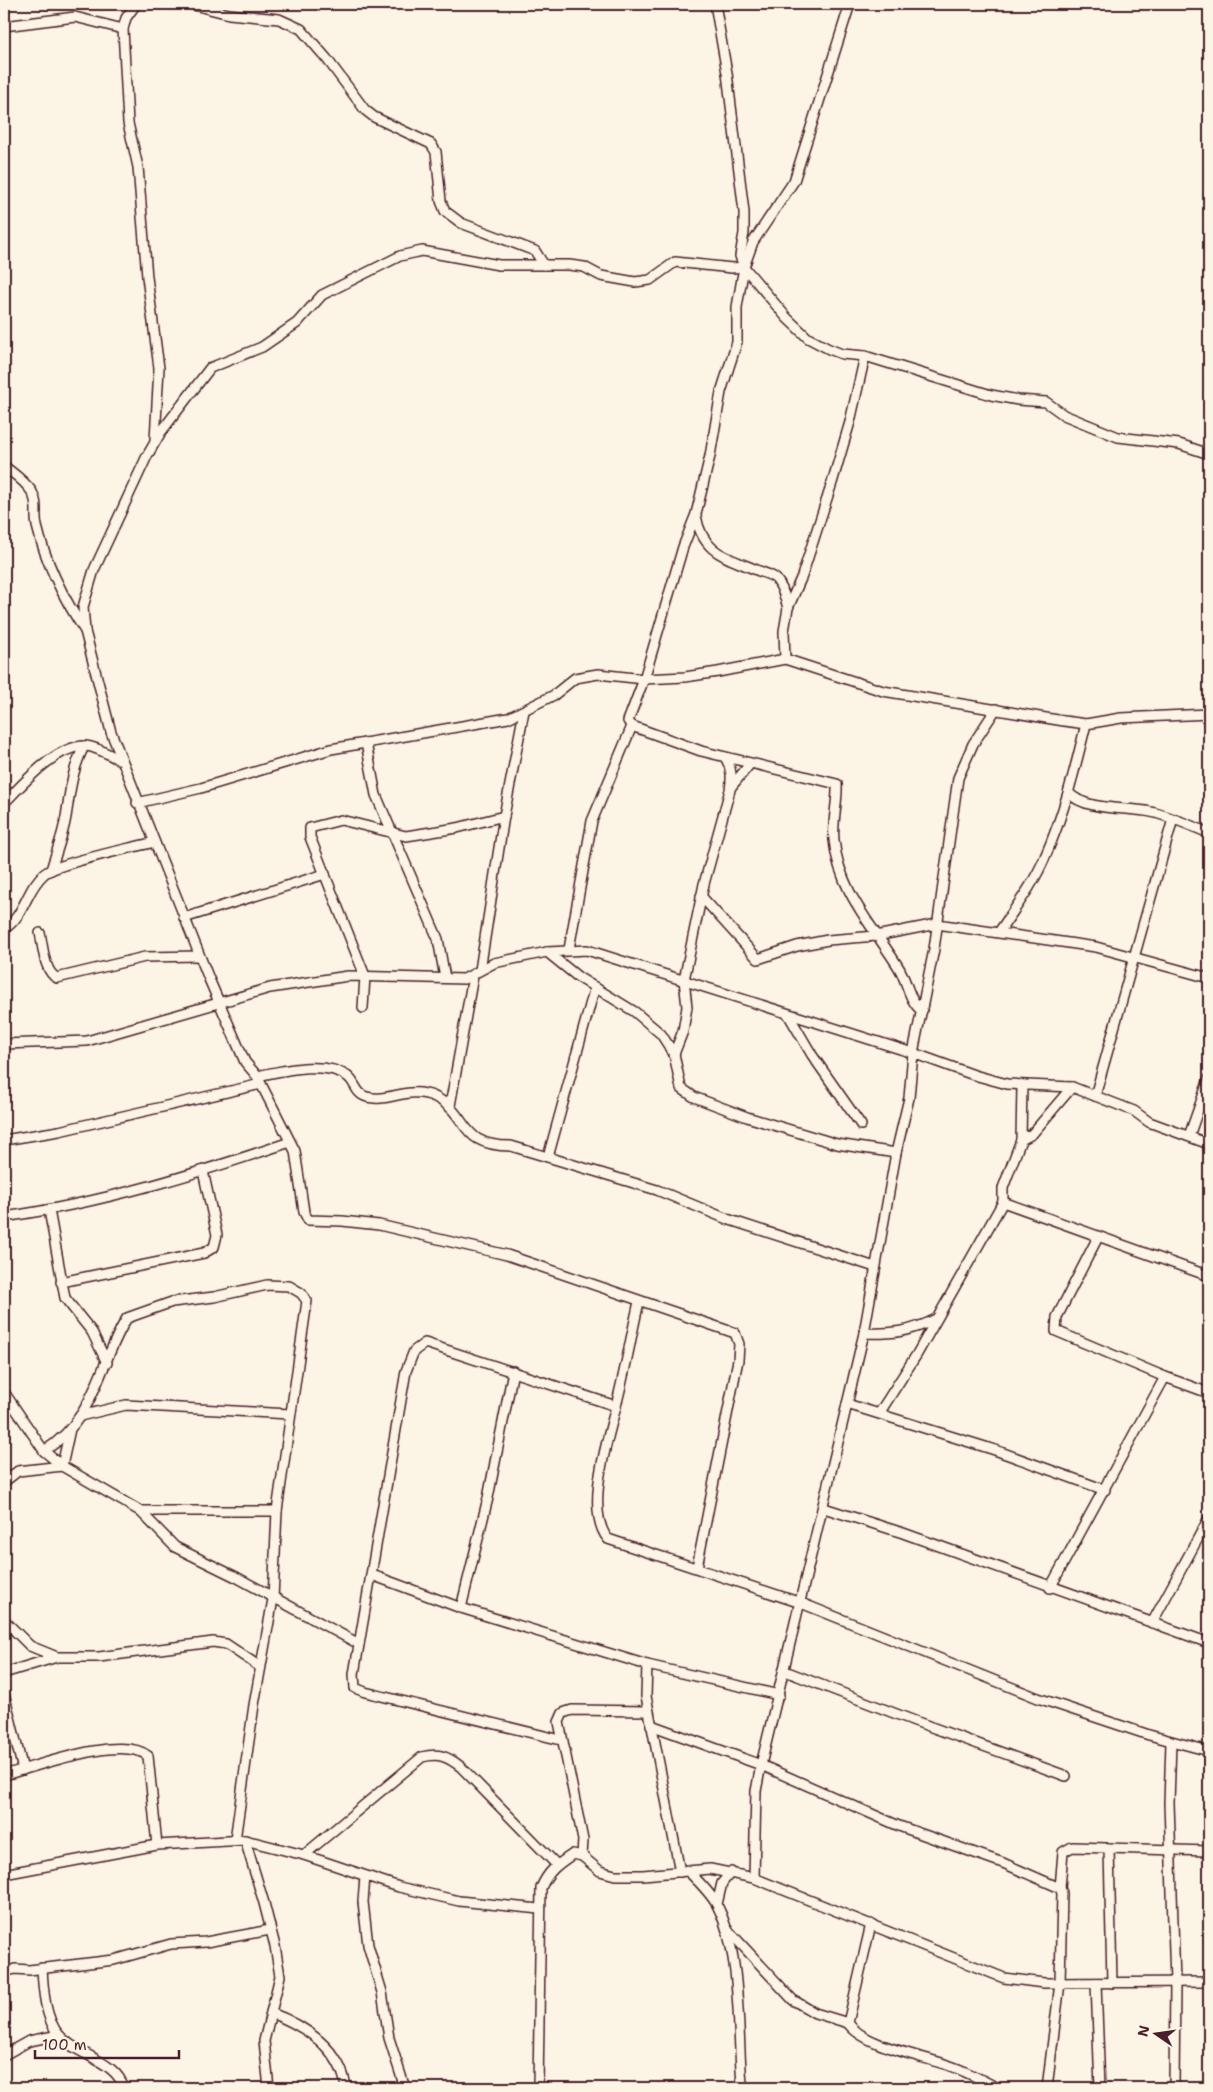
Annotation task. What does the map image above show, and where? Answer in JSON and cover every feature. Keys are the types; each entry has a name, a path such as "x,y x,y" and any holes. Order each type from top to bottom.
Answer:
{"street":[{"path":"136,4 126,18 123,28 128,123 138,168 147,277 159,368 154,443"},
{"path":"190,4 229,14 279,20 301,29 327,59 365,110 374,117 431,144 436,152 442,201 450,216 494,237 535,251 544,265"},
{"path":"715,4 728,73 741,182 744,233 740,256 744,267 778,308 808,338 842,354 865,356 991,394 1018,400 1046,402 1064,416 1118,436 1179,444 1209,454"},
{"path":"850,4 794,181 753,242 744,267 737,308 737,342 721,392 710,456 696,514 683,547 644,679 628,721 632,726 726,757 837,784 834,840 845,885 876,936 900,969 912,999 922,1011"},
{"path":"4,26 75,17 123,28"},
{"path":"697,1567 738,1360 739,1344 735,1333 639,1302 507,1255 454,1241 379,1225 308,1220 304,1212 295,1151 259,1080 245,1062 184,918 111,732 85,631 83,607 94,570 154,443 210,368 262,348 297,323 322,295 400,256 422,251 499,265 584,267 601,276 635,282 650,280 675,262 732,268 744,267"},
{"path":"785,659 784,631 788,608 802,576 832,483 850,422 865,356"},
{"path":"4,466 23,481 32,493 36,502 36,524 43,547 66,603 85,631"},
{"path":"696,514 699,532 712,549 726,559 775,578 783,591 788,608"},
{"path":"138,803 201,788 331,749 508,718 554,694 575,678 598,674 644,679 718,672 785,659 883,691 914,698 947,700 1086,724 1121,718 1209,714"},
{"path":"754,1878 756,1791 864,1333 896,1154 909,1098 914,1053 937,924 958,778 973,744 996,709"},
{"path":"450,1106 477,973 524,711"},
{"path":"999,932 1028,889 1045,857 1069,793 1086,724"},
{"path":"569,949 592,821 632,726"},
{"path":"366,743 376,795 390,832 438,939 445,978"},
{"path":"51,870 66,818 69,788 75,762 84,746"},
{"path":"4,803 39,768 72,748 92,747 122,761"},
{"path":"674,1054 683,1031 687,1007 684,980 701,896 730,790 731,771 726,757"},
{"path":"730,790 750,764"},
{"path":"1069,793 1075,799 1118,809 1150,812 1209,833"},
{"path":"363,1008 365,976 310,837 310,828 341,820 406,836 427,834 504,816"},
{"path":"1095,1096 1173,820"},
{"path":"4,929 18,917 37,883 51,870 154,842"},
{"path":"184,918 325,874"},
{"path":"701,896 758,959 796,946 828,940 876,936 937,924 1096,948 1209,978"},
{"path":"40,933 48,967 53,976 57,978 145,957 200,956"},
{"path":"4,1044 87,1041 270,988 348,976 464,979 494,963 547,952 569,949 587,950 914,1053 974,1075 1022,1085 1072,1087 1134,1111 1149,1122 1209,1144"},
{"path":"547,952 578,977 635,1012 661,1034 674,1054 681,1088 694,1097 747,1117 837,1144 896,1154"},
{"path":"548,1157 594,987"},
{"path":"788,1014 812,1056 861,1125"},
{"path":"4,1140 59,1130 259,1080 299,1068 336,1070 349,1077 357,1092 368,1098 409,1092 433,1096 450,1106 461,1123 486,1145 511,1146 657,1190 727,1219 875,1267"},
{"path":"1190,1136 1209,1079"},
{"path":"880,1412 917,1354 1003,1202 1003,1188 1021,1140 1022,1085"},
{"path":"1021,1140 1032,1134 1072,1087"},
{"path":"4,1217 49,1210 203,1171 290,1142"},
{"path":"60,1282 204,1253 214,1247 217,1235 203,1171"},
{"path":"1003,1202 1209,1276"},
{"path":"49,1210 60,1282 65,1298 92,1332 106,1363"},
{"path":"1098,1237 1057,1317 1056,1331 1165,1378 1209,1393"},
{"path":"44,1451 70,1429 91,1400 127,1318 172,1302 214,1297 267,1285 289,1286 301,1293 307,1301 277,1511 273,1599 260,1667 240,1840 270,1930 280,1976 264,2041 269,2088"},
{"path":"639,1302 600,1478 598,1514 601,1530 608,1539 624,1546 697,1567 801,1603 1038,1698 1171,1742 1209,1751"},
{"path":"864,1333 892,1334 919,1327 936,1319"},
{"path":"561,1740 356,1688 354,1674 406,1371 414,1350 425,1343 616,1406"},
{"path":"461,1608 488,1498 513,1371"},
{"path":"1050,1588 1165,1378"},
{"path":"4,1392 44,1451 62,1466 140,1511 175,1547 238,1578 273,1599 359,1644"},
{"path":"848,1404 880,1412 995,1450 1105,1490"},
{"path":"80,1416 126,1405 290,1414"},
{"path":"62,1466 70,1429"},
{"path":"4,1482 23,1469 62,1466"},
{"path":"824,1508 904,1533 1050,1588 1209,1643"},
{"path":"140,1511 277,1511"},
{"path":"1152,1623 1208,1522"},
{"path":"372,1575 461,1608 646,1665 779,1695"},
{"path":"4,1620 30,1646 58,1657"},
{"path":"4,1673 58,1657 99,1657 213,1642 226,1644 260,1667"},
{"path":"646,1665 648,1711 684,1871 717,1904 727,1928 740,2028 742,2083 745,2088"},
{"path":"785,1670 912,1720 1066,1776"},
{"path":"4,1693 23,1770"},
{"path":"538,2088 542,1964 539,1909 541,1888 546,1875 556,1864 578,1855 583,1840 561,1740 559,1722 563,1713 572,1710 648,1711"},
{"path":"651,1726 761,1765 899,1826 1003,1863 1060,1888"},
{"path":"1171,1742 1169,1803 1175,1982 1174,2088"},
{"path":"4,1775 84,1753 124,1748 140,1750 148,1756 157,1845"},
{"path":"304,1855 422,1757 437,1754 449,1757 461,1767 556,1864"},
{"path":"4,1874 157,1845 240,1840 304,1855 399,1887 459,1901 539,1909"},
{"path":"1047,2088 1060,1983 1062,1893 1060,1888 1065,1849 1072,1847 1209,1851"},
{"path":"1109,1848 1112,1983"},
{"path":"578,1855 600,1871 615,1875 644,1875 710,1869 754,1878 1004,1978 1096,1984 1209,1982"},
{"path":"717,1904 722,1882 731,1872"},
{"path":"365,1876 363,1902 368,1945 382,1992 388,2038 405,2088"},
{"path":"848,2023 871,1924"},
{"path":"727,1928 793,2000 815,2014 848,2023 854,2031 877,2042 954,2067 998,2088"},
{"path":"4,1972 16,1969 114,1960 171,1944 224,1939 270,1930"},
{"path":"42,1968 49,2015 59,2035 106,2066 122,2080 124,2088"},
{"path":"1096,1984 1100,2088"},
{"path":"271,2013 312,2033 330,2052 345,2081 346,2088"},
{"path":"4,2055 29,2042 59,2035"}]}
